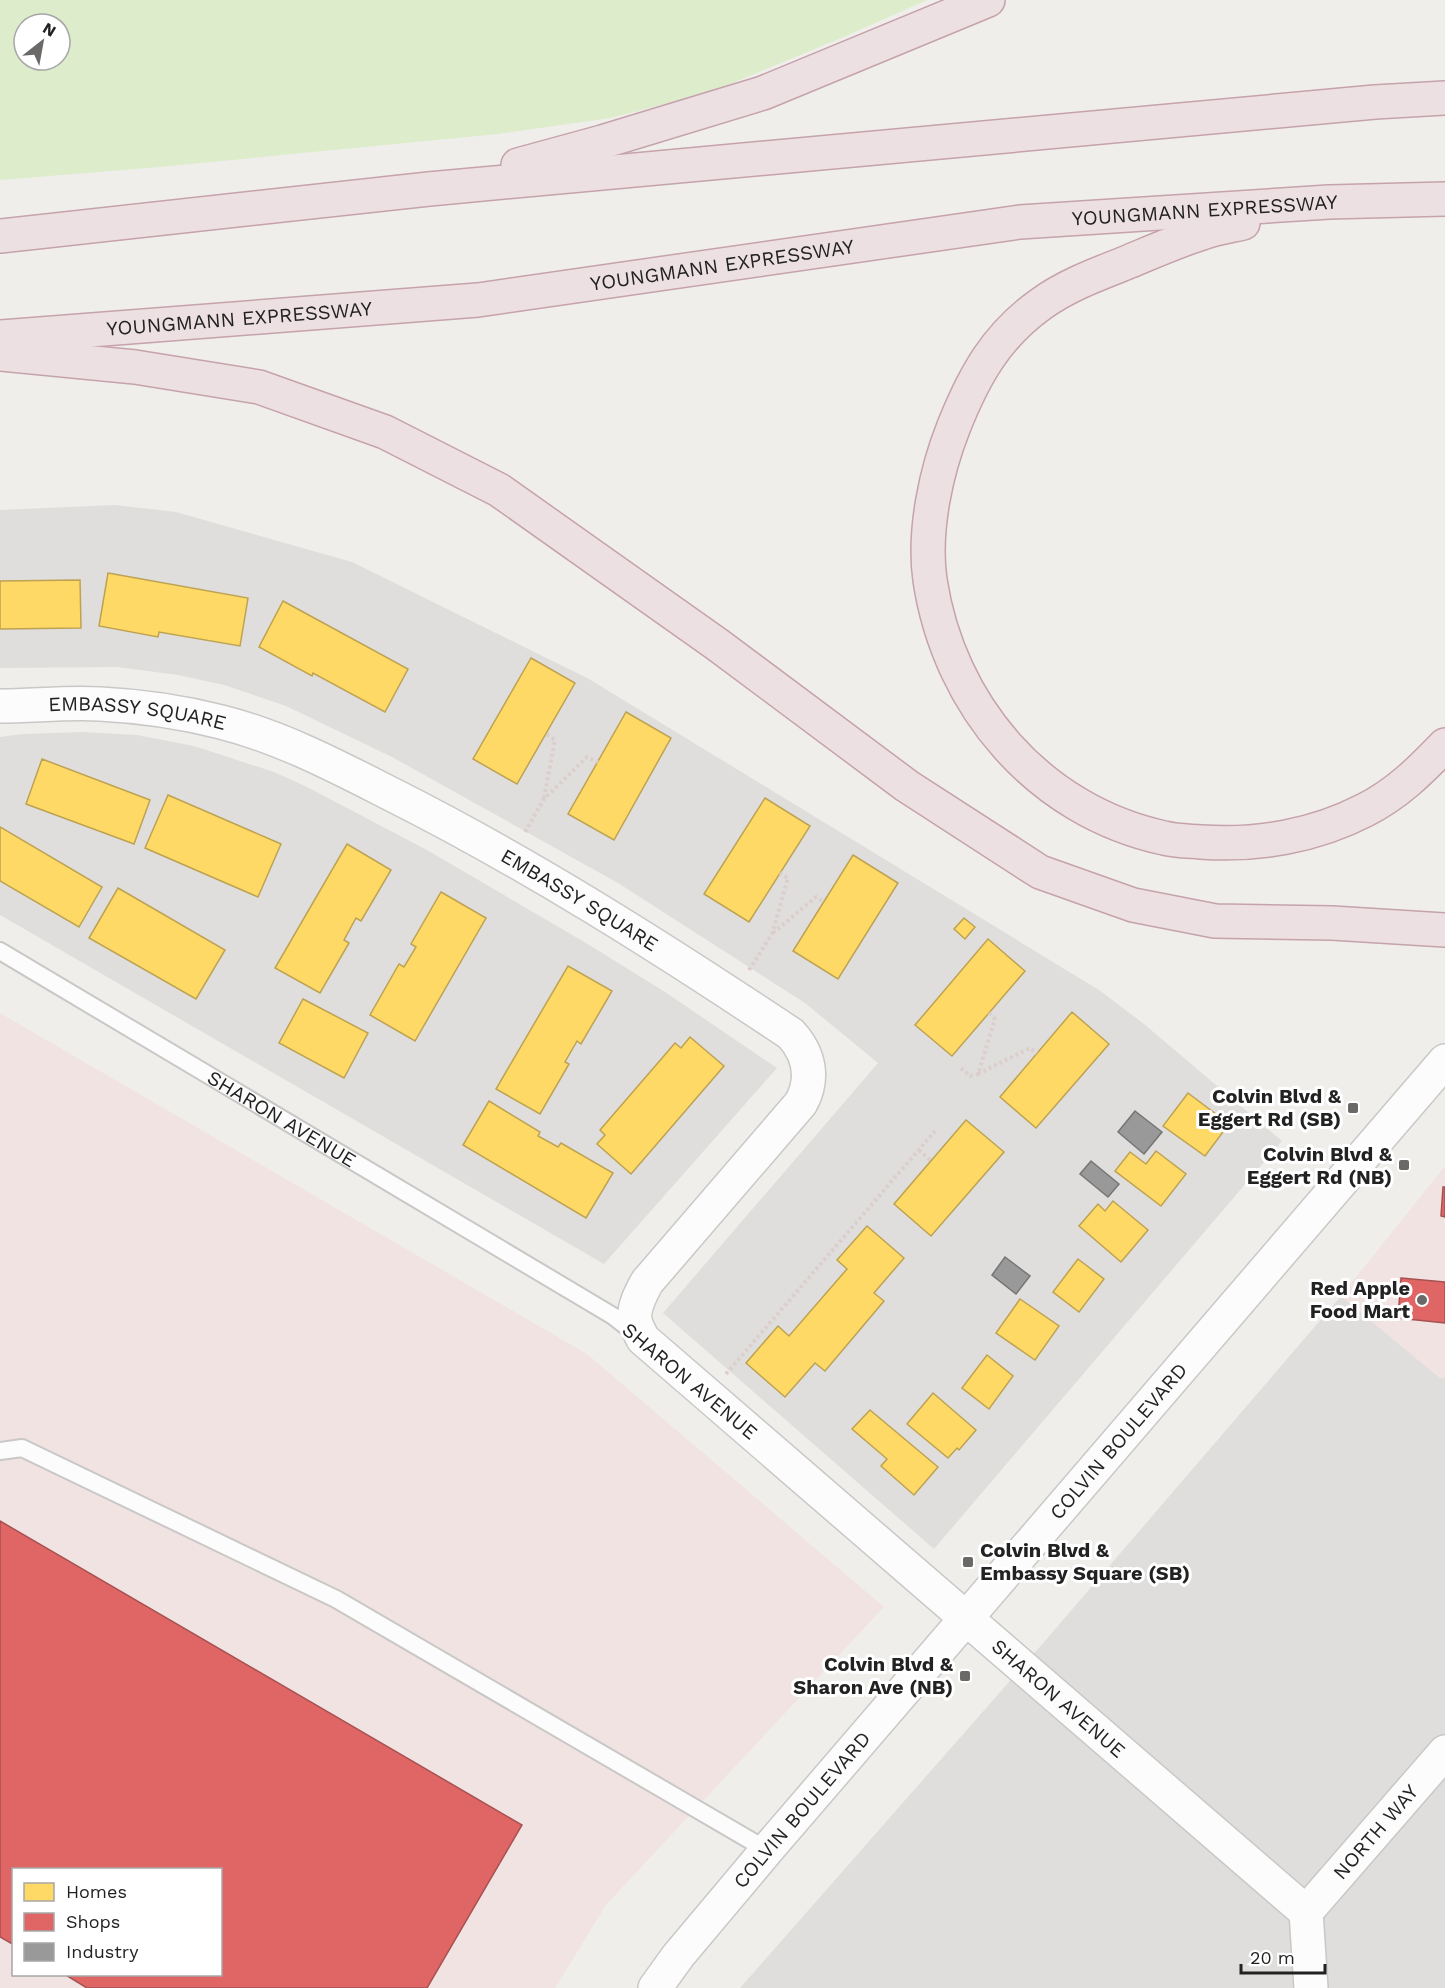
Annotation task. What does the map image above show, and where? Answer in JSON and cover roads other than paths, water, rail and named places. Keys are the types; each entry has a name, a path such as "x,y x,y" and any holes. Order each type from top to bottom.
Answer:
{"highway":[{"path":"429,189 602,142 763,93 988,0"},
{"path":"0,236 429,189 1351,104 1445,99"},
{"name":"YOUNGMANN EXPRESSWAY","path":"0,337 478,300 1020,222 1329,202 1445,200"},
{"path":"1329,202 1202,233 1081,281 1040,304 1005,336 980,368 947,444 936,486 929,529 930,579 942,634 966,689 991,729 1020,762 1056,791 1114,823 1165,838 1220,843 1266,842 1309,832 1366,810 1410,781 1445,745"},
{"path":"0,354 135,367 259,387 385,432 499,490 718,645 907,786 1040,872 1132,905 1215,921 1332,923 1445,930"}],"street":[{"name":"EMBASSY SQUARE","path":"0,706 100,704 164,711 220,722 277,739 425,811 512,859 636,933 791,1034 799,1043 808,1064 810,1077 808,1091 801,1103 647,1282 636,1306 635,1320 643,1339"},
{"name":"COLVIN BOULEVARD","path":"655,1988 678,1956 767,1850 1445,1061"},
{"name":"SHARON AVENUE","path":"643,1339 1306,1912"},
{"name":"NORTH WAY","path":"1306,1912 1445,1752"},
{"path":"1306,1912 1311,1988"}],"lane":[{"name":"SHARON AVENUE","path":"0,951 614,1316 643,1339"},
{"path":"0,1451 22,1448 336,1599 767,1850"}],"place":[{"name":"Colvin Blvd & Eggert Rd (SB)","path":"1353,1108"},
{"name":"Colvin Blvd & Eggert Rd (NB)","path":"1404,1165"},
{"name":"Red Apple Food Mart","path":"1422,1300"},
{"name":"Colvin Blvd & Embassy Square (SB)","path":"968,1562"},
{"name":"Colvin Blvd & Sharon Ave (NB)","path":"965,1676"}]}
